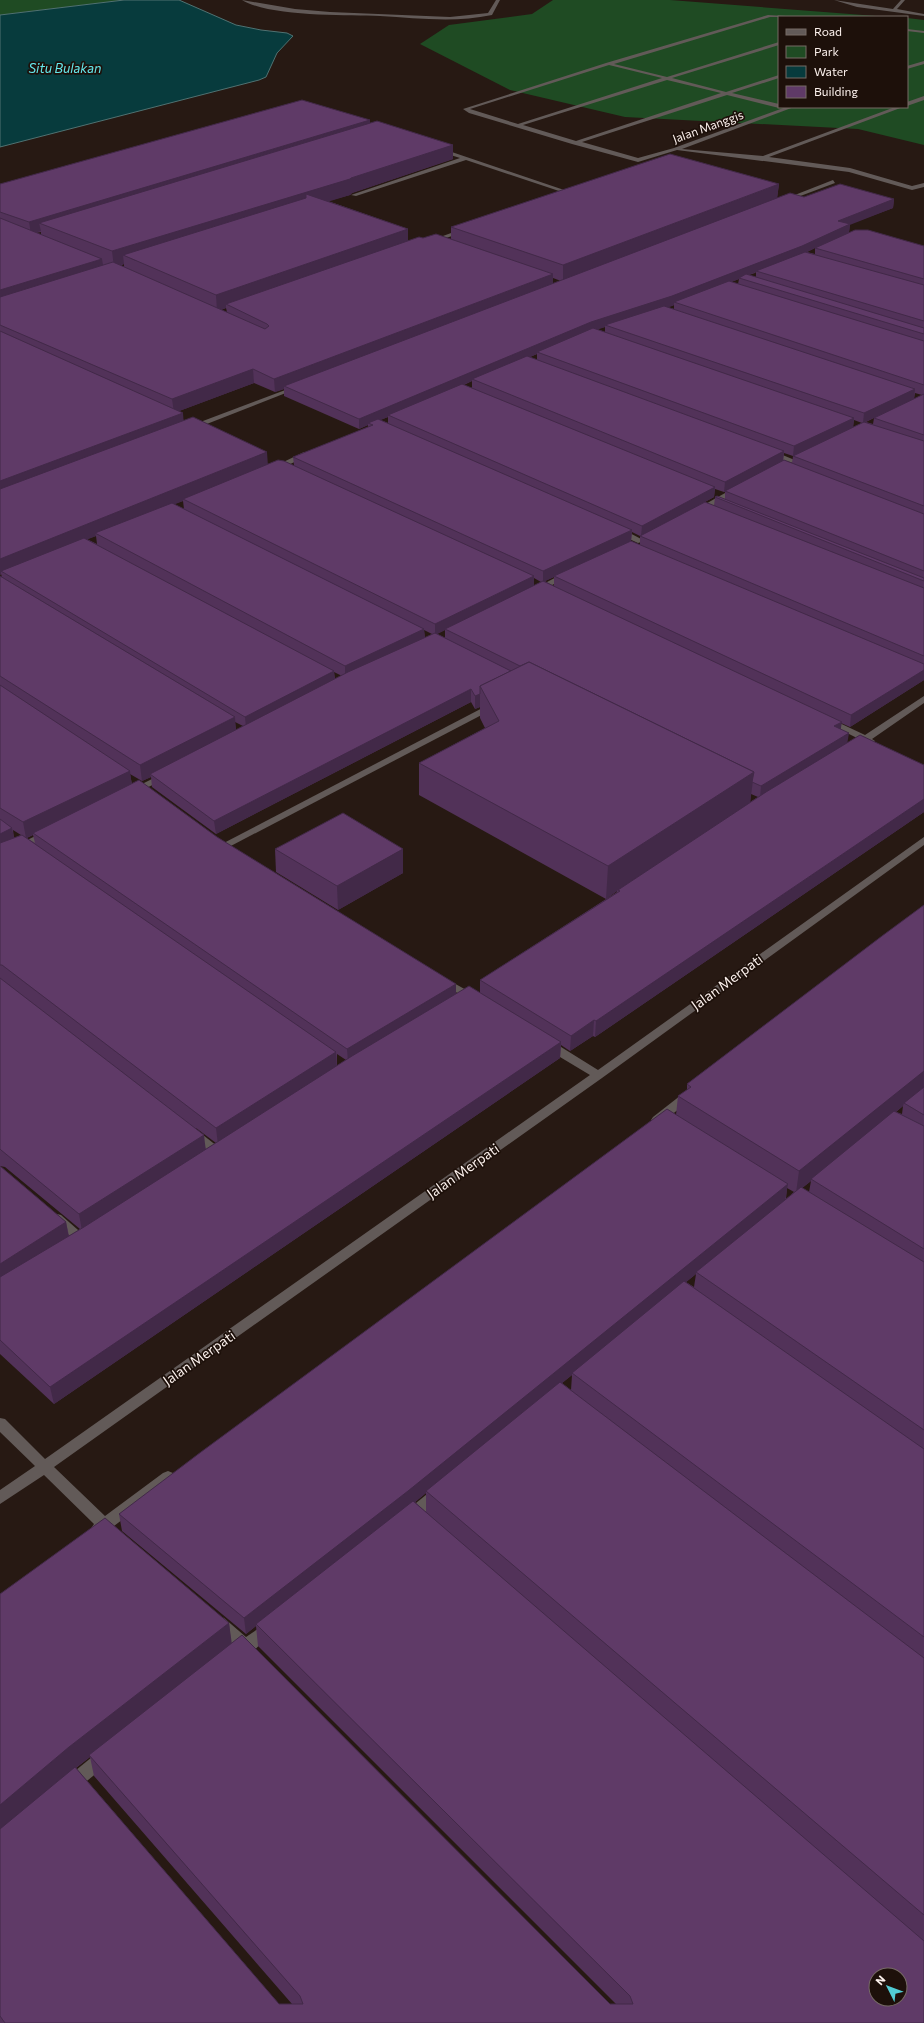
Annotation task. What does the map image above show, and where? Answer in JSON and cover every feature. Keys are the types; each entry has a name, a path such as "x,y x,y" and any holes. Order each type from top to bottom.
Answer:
{"street":[{"path":"244,0 275,9 443,18 471,18 490,14 498,0 494,0"},
{"path":"836,0 857,6 924,15"},
{"path":"894,10 903,0"},
{"path":"778,16 770,16 608,64 466,109 516,126 574,143 778,76"},
{"path":"908,30 924,32"},
{"path":"908,34 916,31"},
{"path":"516,126 778,43"},
{"path":"908,68 924,62"},
{"path":"608,64 778,106"},
{"path":"908,104 924,98"},
{"name":"Jalan Manggis","path":"574,143 631,160 646,158 676,150 784,108"},
{"path":"762,158 897,108"},
{"path":"431,147 570,193"},
{"path":"676,150 762,158 850,170 910,188 924,185"},
{"path":"354,195 467,158"},
{"path":"780,200 787,199 833,182"},
{"path":"563,196 577,191"},
{"path":"427,243 470,228"},
{"path":"434,241 441,243"},
{"path":"181,431 192,424 306,384"},
{"path":"192,424 209,432"},
{"path":"763,450 796,459 783,467"},
{"path":"267,471 276,464 315,451"},
{"path":"276,464 294,472"},
{"path":"690,515 707,509 719,500 743,487"},
{"path":"612,528 644,539 630,547"},
{"path":"529,594 579,570"},
{"path":"842,754 924,700"},
{"path":"237,855 220,844 498,702"},
{"path":"823,718 879,746"},
{"path":"122,797 170,773"},
{"path":"129,778 155,796"},
{"path":"0,857 60,828"},
{"path":"13,836 38,853"},
{"name":"Jalan Merpati","path":"0,1498 598,1075 924,840"},
{"path":"435,975 482,1004"},
{"path":"455,1004 482,987"},
{"path":"537,1038 598,1075"},
{"path":"650,1125 700,1087"},
{"path":"662,1116 676,1124"},
{"path":"187,1128 221,1150 205,1161"},
{"path":"47,1210 85,1238 70,1248"},
{"path":"0,1423 121,1540"},
{"path":"85,1539 181,1468"},
{"path":"402,1522 450,1483"},
{"path":"414,1512 426,1523"},
{"path":"210,1616 257,1657"},
{"path":"228,1660 277,1621"},
{"path":"58,1795 86,1781 112,1751"}],"green space":[{"path":"0,0 124,0 0,15"},
{"path":"553,0 670,0 876,16 778,16 778,108 908,108 908,18 924,20 924,145 858,129 625,117 510,90 420,44 449,25 532,14"}],"water":[{"name":"Situ Bulakan","path":"124,0 179,0 236,25 287,33 293,36 277,53 266,77 259,80 0,147 0,15"}],"building":[{"path":"302,100 370,120 29,222 0,212 0,184"},
{"path":"377,121 453,145 350,179 112,251 39,223"},
{"path":"670,154 779,184 563,265 451,227"},
{"path":"840,184 894,199 838,221 850,224 802,246 672,296 591,322 359,419 284,386 790,193 804,197"},
{"path":"306,194 408,229 216,295 123,255 306,198"},
{"path":"0,218 102,259 0,290"},
{"path":"855,230 868,230 924,246 924,279 815,248"},
{"path":"436,234 553,274 274,379 253,369 172,399 0,325 0,297 113,262 265,329 269,326 267,324 226,304 419,237 423,238"},
{"path":"805,252 924,285 924,321 756,271"},
{"path":"746,274 924,328 924,334 739,278"},
{"path":"729,281 924,341 924,385 674,302"},
{"path":"664,306 915,389 864,413 605,325"},
{"path":"593,328 854,418 794,446 537,352"},
{"path":"0,331 183,413 0,481"},
{"path":"527,356 784,451 725,482 472,379"},
{"path":"462,384 715,487 642,526 388,415"},
{"path":"924,394 924,435 874,418"},
{"path":"193,417 267,452 0,559 0,489"},
{"path":"378,419 632,530 543,571 293,457 373,425 368,423"},
{"path":"864,422 924,441 924,506 793,456"},
{"path":"278,460 284,461 534,576 435,624 183,499"},
{"path":"784,460 924,514 924,571 725,491"},
{"path":"717,496 924,578 924,581 715,497"},
{"path":"705,502 924,588 924,656 640,536"},
{"path":"172,503 424,629 345,666 95,533"},
{"path":"84,538 334,671 245,717 1,571"},
{"path":"631,541 924,664 924,670 851,715 554,576"},
{"path":"0,576 235,717 140,765 0,676"},
{"path":"543,581 842,722 834,726 849,733 761,786 752,782 754,772 529,662 520,666 445,629"},
{"path":"435,633 511,671 480,686 480,694 475,696 471,689 214,821 150,774 348,672"},
{"path":"529,662 754,772 608,866 419,763 499,721 480,686"},
{"path":"0,685 130,771 23,822 0,808"},
{"path":"860,735 924,765 924,799 596,1021 594,1020 571,1036 480,980 620,891 618,890 766,792"},
{"path":"139,780 217,837 456,984 347,1049 33,833"},
{"path":"343,813 403,849 337,886 275,849"},
{"path":"0,819 12,828 0,834"},
{"path":"22,835 336,1052 216,1128 2,965 0,965 0,843"},
{"path":"924,905 924,1071 799,1171 678,1096 691,1087 687,1084"},
{"path":"0,978 204,1135 79,1214 0,1149"},
{"path":"469,986 561,1042 50,1387 0,1340 0,1277 84,1227 352,1056"},
{"path":"924,1087 924,1115 904,1103"},
{"path":"667,1109 788,1184 408,1491 244,1618 119,1514 201,1452"},
{"path":"894,1111 924,1126 924,1249 811,1179"},
{"path":"0,1166 66,1222 0,1264"},
{"path":"801,1187 924,1262 924,1430 696,1272"},
{"path":"684,1281 924,1449 924,1637 572,1373"},
{"path":"560,1382 924,1658 924,1915 426,1491"},
{"path":"413,1501 924,1941 924,2023 5,2023 0,2016 0,1829 75,1767 279,2004 303,2004 300,1996 89,1755 242,1635 610,2004 633,2004 630,1996 256,1624"},
{"path":"105,1518 229,1623 69,1747 0,1805 0,1594"}]}
